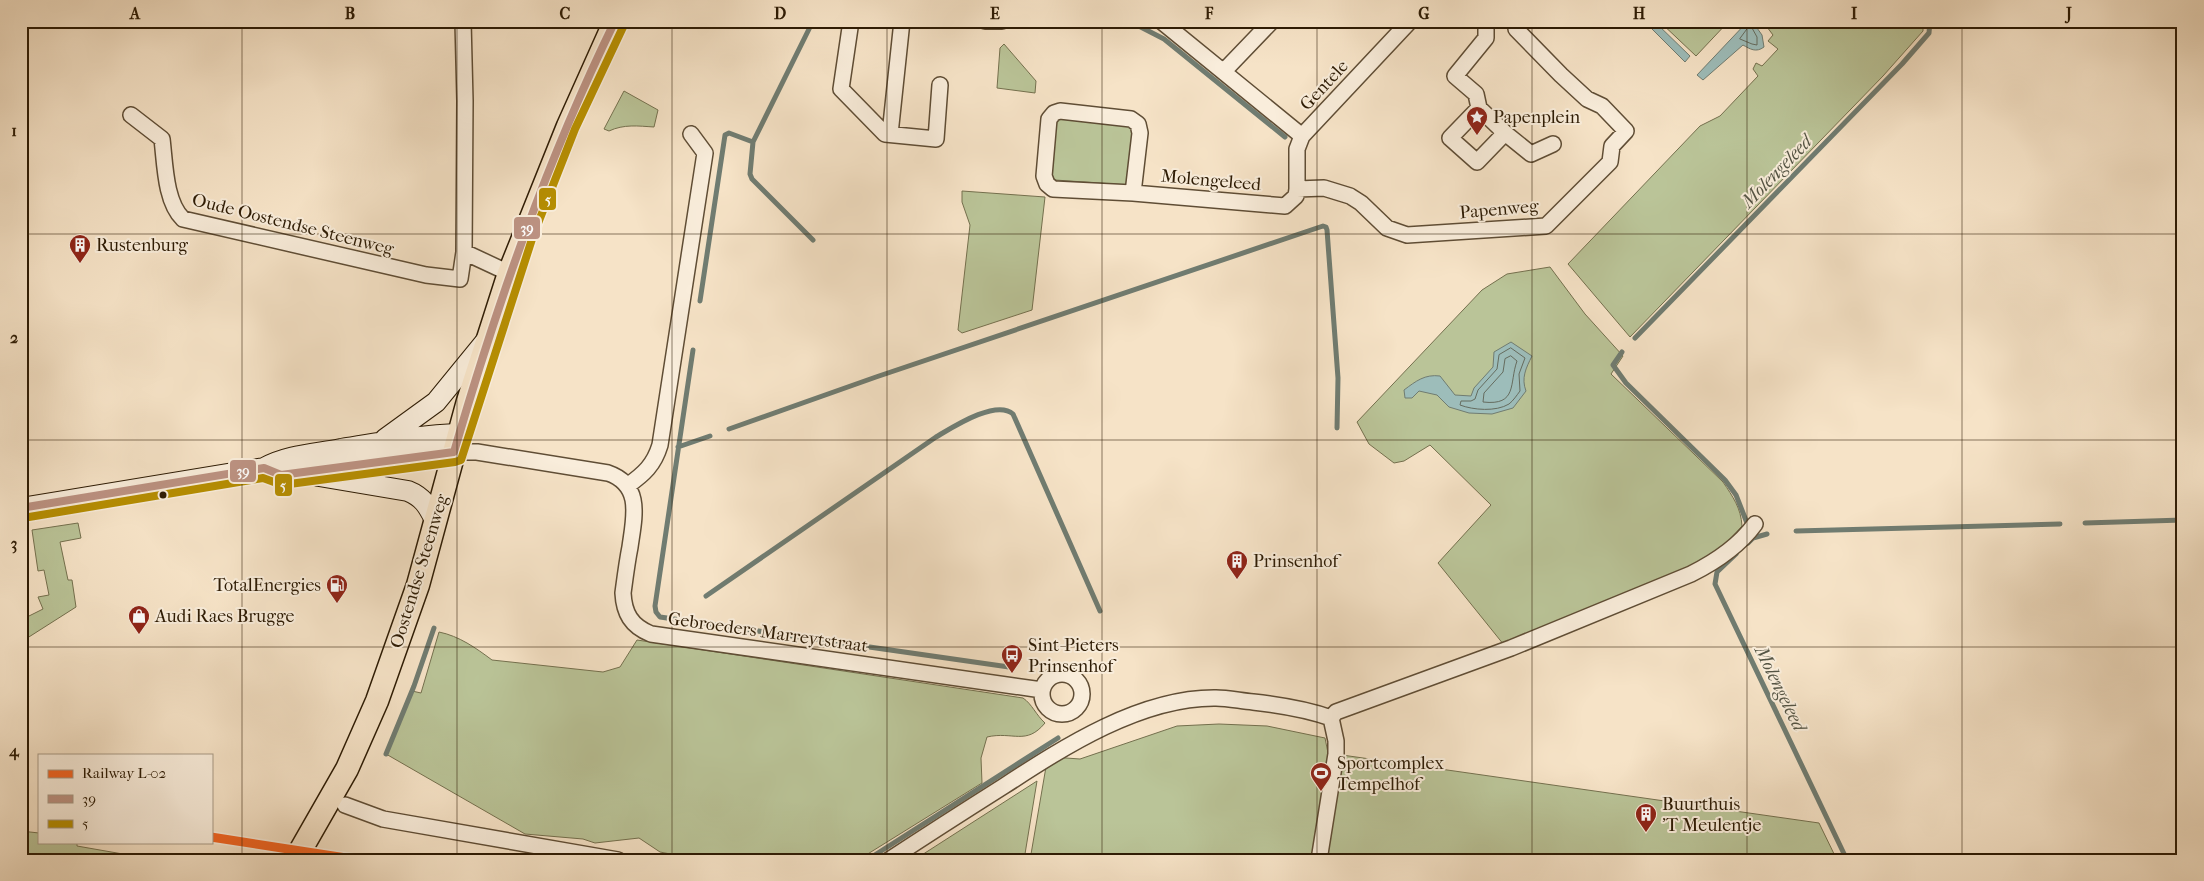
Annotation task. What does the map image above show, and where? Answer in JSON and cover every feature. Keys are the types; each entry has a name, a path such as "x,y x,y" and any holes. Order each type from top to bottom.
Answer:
{"main road":[{"name":"Oostendse Steenweg","path":"295,860 360,743 404,630 456,443 509,274 568,126 616,21"},
{"path":"378,443 407,425 436,402 487,340"},
{"path":"21,508 264,468 278,460 378,443 436,435 456,443"},
{"path":"264,468 281,475 298,473 456,443"},
{"path":"298,473 408,491 418,495 427,503 435,520"}],"street":[{"name":"Oude Oostendse Steenweg","path":"132,114 162,139 170,198 175,212 183,218 426,275 460,279 464,252 466,101 463,21"},
{"path":"851,21 841,89 885,134 936,139 940,85"},
{"path":"890,134 902,21"},
{"path":"985,21 1002,21"},
{"path":"1161,21 1302,136"},
{"path":"1224,71 1272,21"},
{"name":"Gentele","path":"1297,189 1297,149 1302,136 1410,21"},
{"path":"1486,21 1486,38 1455,76 1476,94 1479,108 1504,133 1531,154 1553,144"},
{"name":"Papenweg","path":"1297,189 1324,188 1350,196 1361,203 1387,228 1407,235 1546,226 1610,162 1612,146 1626,131 1602,106 1587,100 1560,75 1516,29 1516,21"},
{"path":"1479,108 1450,138 1477,162 1504,133"},
{"name":"Molengeleed","path":"1133,193 1140,133 1138,124 1131,119 1060,111 1054,113 1049,119 1044,176 1047,184 1053,189 1133,193 1285,206 1296,196 1297,189"},
{"path":"456,443 478,452 608,473 627,486 650,467 656,459 660,445 704,153 691,134"},
{"path":"464,252 509,274"},
{"name":"Gebroeders Marreytstraat","path":"627,486 634,502 635,515 623,593 623,605 627,616 641,630 660,635 1042,690"},
{"path":"1331,718 1336,712 1348,706 1512,648 1691,574 1715,562 1748,533 1755,524"},
{"path":"889,860 1062,749 1094,731 1130,716 1174,703 1215,698 1288,707 1331,718"},
{"path":"1319,860 1336,754 1336,741 1331,718"},
{"path":"345,805 383,819 618,860"}],"green space":[{"path":"1659,21 1729,21 1696,56"},
{"path":"1766,21 1923,21 1923,31 1883,76 1630,337 1568,264 1700,126 1720,116 1758,76 1753,69 1756,63 1762,66 1778,49 1768,41 1773,35 1764,23"},
{"path":"1004,44 1036,81 1035,93 997,88 1000,48"},
{"path":"624,91 658,110 654,127 626,126 609,131 604,129"},
{"path":"1062,116 1129,125 1135,132 1128,185 1055,180 1050,172 1057,121"},
{"path":"962,191 1045,197 1032,310 962,333 958,330 970,225 962,202"},
{"path":"1550,267 1585,314 1623,356 1611,374 1723,482 1738,508 1742,526 1713,557 1504,645 1438,563 1491,505 1430,445 1404,461 1394,463 1369,444 1357,422 1482,290 1507,274"},
{"path":"78,523 81,538 60,542 68,580 72,580 76,607 21,642 21,620 43,609 38,597 49,595 44,570 38,571 32,530"},
{"path":"439,632 460,639 492,660 603,672 620,667 637,640 1023,698 1045,723 1032,734 1025,736 987,737 981,758 982,783 858,860 701,860 660,852 639,838 595,843 583,839 525,834 386,754 412,691 421,693"},
{"name":"Sportcomplex Tempelhof","path":"1219,724 1267,726 1325,738 1328,753 1819,823 1837,860 1030,860 1047,761 1052,757 1080,759 1177,726"},
{"path":"1037,781 1024,860 914,860"},
{"path":"21,831 38,833 38,844 77,844 77,846 157,860 21,860"}],"water":[{"path":"1644,21 1654,21 1690,56 1685,62"},
{"path":"1748,21 1763,21 1757,28 1762,35 1764,47 1756,50 1743,45 1703,80 1697,75"},
{"path":"1511,342 1532,356 1524,377 1526,391 1513,408 1492,414 1469,413 1449,407 1437,395 1419,391 1412,398 1405,398 1404,390 1421,379 1430,376 1440,376 1455,395 1471,396 1474,388 1493,367 1494,352"}],"waterway":[{"path":"813,21 753,142 750,174 752,179 813,240"},
{"path":"1129,21 1164,39 1285,137"},
{"name":"Molengeleed","path":"1635,338 1902,64 1929,33 1930,21"},
{"path":"700,301 725,135 729,133 753,142"},
{"path":"729,429 876,377 1323,226 1327,230 1338,378 1337,428"},
{"path":"693,350 655,606 656,612 660,617 1009,667"},
{"name":"Molengeleed","path":"1622,352 1613,365 1626,383 1725,480 1736,495 1747,523"},
{"path":"706,596 936,437 974,416 996,410 1006,410 1013,414 1100,611"},
{"path":"678,447 710,436"},
{"path":"2085,523 2183,520"},
{"path":"1796,531 2060,524"},
{"name":"Molengeleed","path":"1748,543 1753,538 1767,534"},
{"name":"Molengeleed","path":"1736,554 1717,572 1715,584 1847,860"},
{"path":"386,754 414,686 434,628"},
{"path":"867,860 1058,738"},
{"path":"659,856 677,860"}],"rail line":[{"name":"L-02","path":"212,837 359,860"}],"transit line":[{"name":"39","path":"21,508 264,468 281,475 454,452 470,397 525,233 567,126 615,21"},
{"name":"5","path":"23,518 263,478 282,485 461,460 533,236 575,129 624,25"}],"place":[{"name":"Papenplein","path":"1477,136"},
{"name":"Rustenburg","path":"80,264"},
{"name":"Prinsenhof","path":"1237,580"},
{"name":"TotalEnergies","path":"337,604"},
{"name":"Audi Raes Brugge","path":"139,635"},
{"name":"Sint-Pieters Prinsenhof","path":"1012,674"},
{"name":"Sportcomplex Tempelhof","path":"1321,792"},
{"name":"Buurthuis 'T Meulentje","path":"1646,833"}]}
